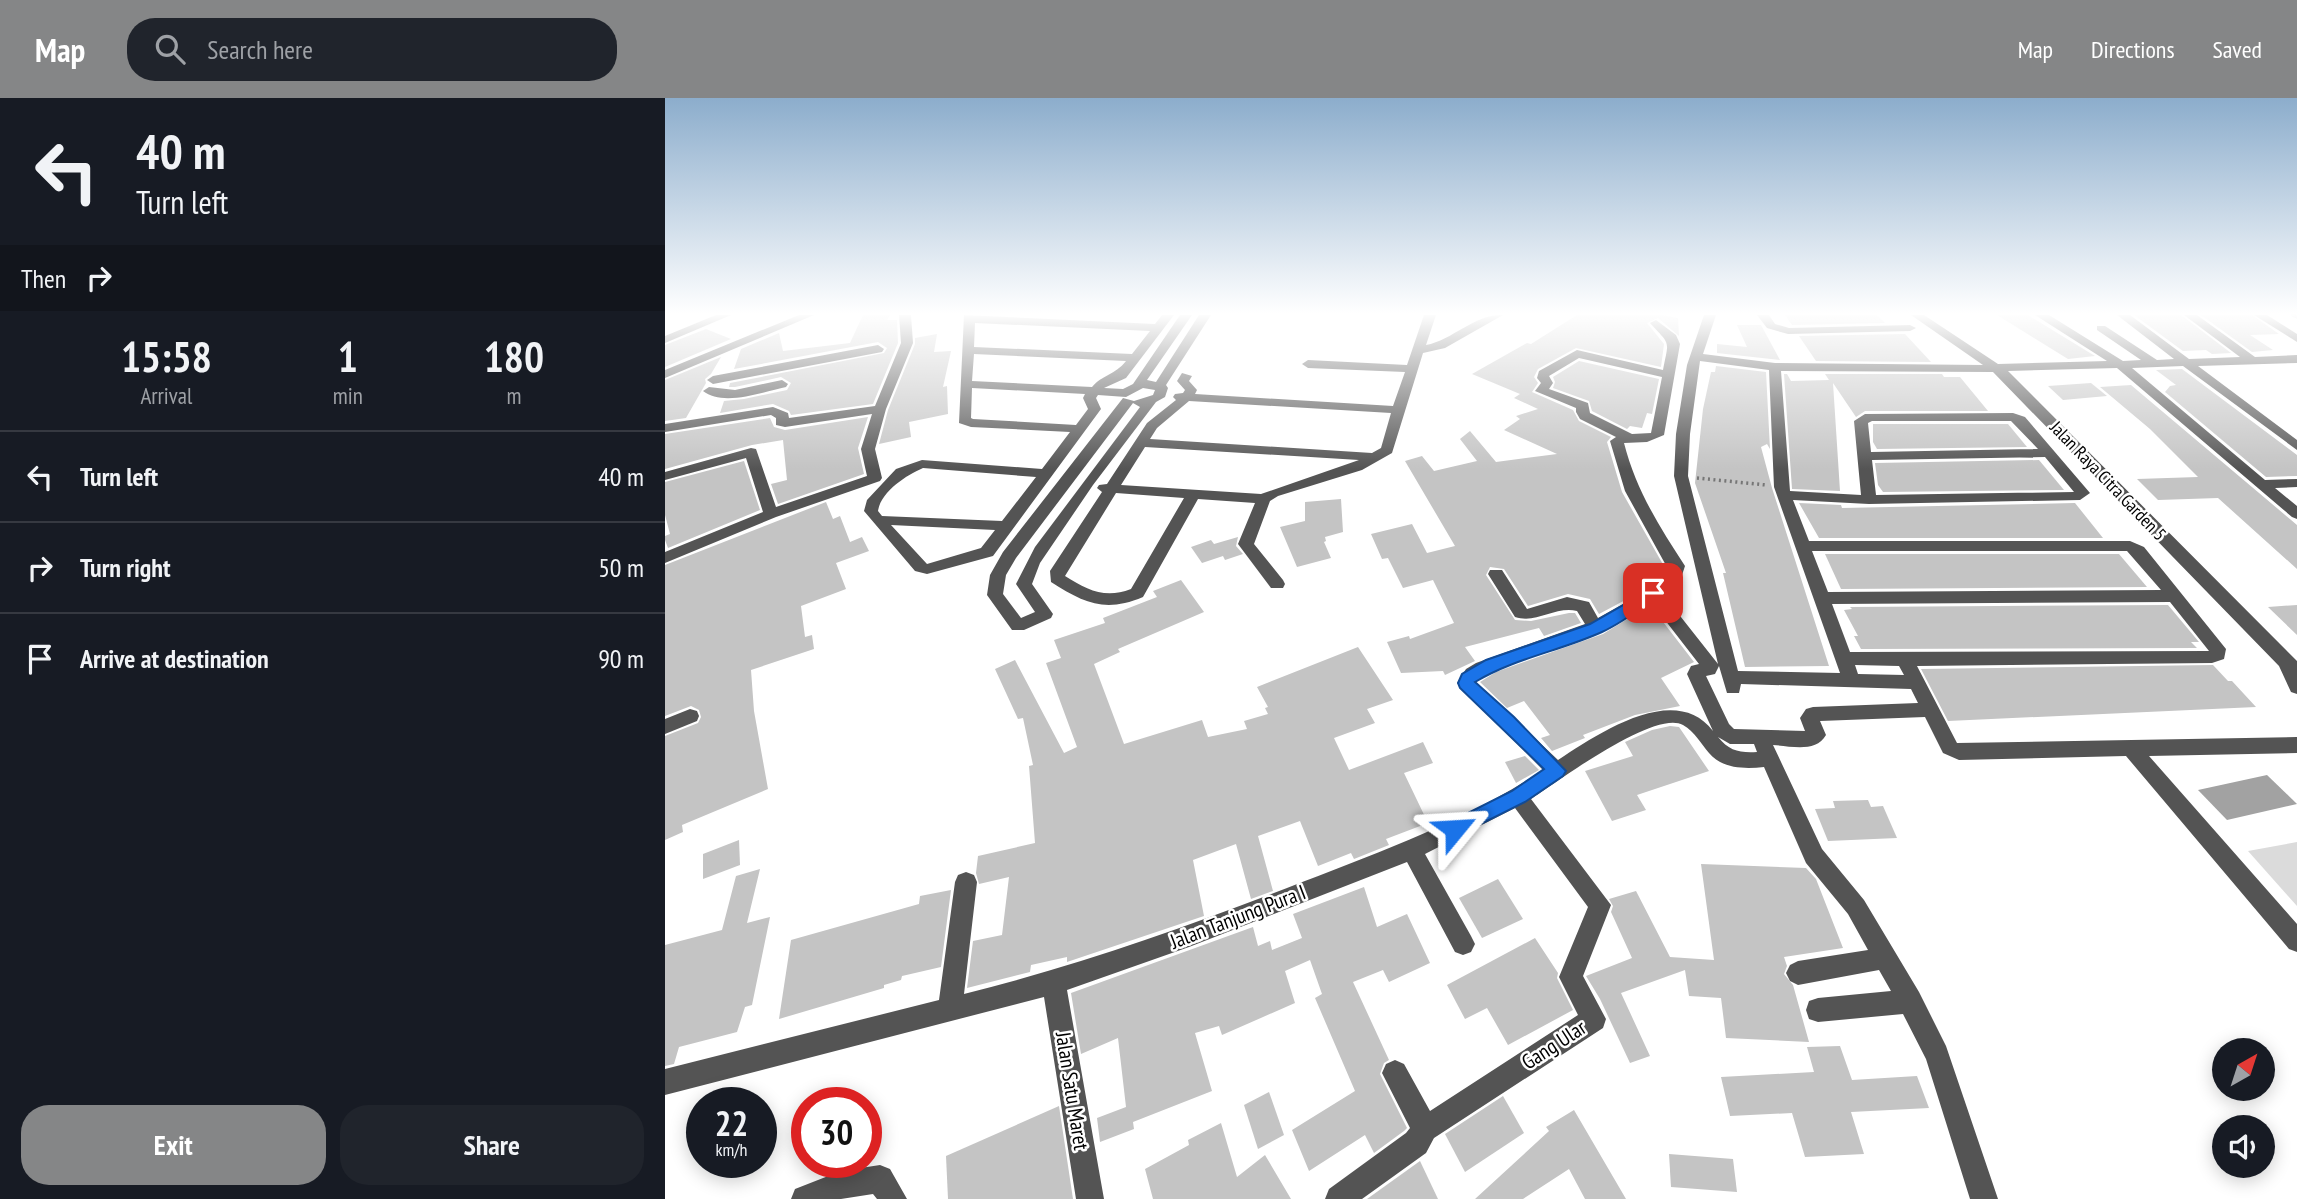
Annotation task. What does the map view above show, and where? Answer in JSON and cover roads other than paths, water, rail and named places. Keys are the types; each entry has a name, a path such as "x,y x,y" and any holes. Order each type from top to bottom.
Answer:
{"street":[{"path":"665,374 684,366"},
{"path":"708,390 723,366"},
{"path":"708,390 806,366"},
{"path":"665,558 771,514 875,478 868,449 880,409 898,366"},
{"path":"969,366 965,421 1080,429"},
{"path":"1047,474 922,464 911,466 901,472 872,503 871,511 922,567 927,569 987,552 1008,526 1047,474 1095,409 1089,398 1102,383 1122,375 1129,366"},
{"path":"1151,366 1009,556 998,575 995,595 1018,626 1045,614 1024,584 1026,573 1084,486 1157,394 1174,366"},
{"path":"1277,584 1245,544 1265,499 1273,493 1357,467 1387,450 1412,369 1349,366"},
{"path":"1556,366 1543,374 1542,378 1547,383 1541,391 1583,406 1582,414 1627,437 1645,439 1657,435 1669,366"},
{"path":"1630,366 1667,375"},
{"path":"1693,366 1683,434 1681,476 1731,682 1915,682"},
{"path":"1738,366 1776,371 1939,372 2064,369 2067,366"},
{"name":"Jalan Raya Citra Garden 5","path":"1995,366 2292,666 2297,687"},
{"path":"2124,366 2297,514"},
{"path":"2191,366 2297,446"},
{"path":"1776,371 1783,491 1852,681"},
{"path":"1185,376 1182,381 1191,390 1187,398 1166,412 1153,426 1058,571 1057,578 1087,598 1122,600 1137,593 1193,494"},
{"path":"708,390 748,392 782,384"},
{"path":"968,384 1095,391 1127,397 1157,394 1398,410"},
{"path":"1138,385 1157,394"},
{"path":"665,428 773,411 783,416 781,422 785,423 880,409"},
{"path":"1783,491 1869,500 2080,496 2083,493 2020,421 2013,417 1884,417 1861,421 1869,500"},
{"path":"1557,771 1466,683 1473,673 1492,664 1596,628 1621,615 1653,593 1676,571 1677,566 1651,530 1621,465 1617,441 1627,437"},
{"path":"1142,443 1377,457"},
{"path":"665,476 751,452 771,514"},
{"path":"1864,456 2046,453"},
{"path":"2263,484 2297,483"},
{"path":"1064,484 1265,499"},
{"path":"878,520 1008,526"},
{"path":"1804,546 2121,544 2138,551 2217,649 2218,654 2213,657 1905,660 1844,658"},
{"path":"1496,574 1521,612 1528,615 1567,603 1583,606 1596,628"},
{"path":"1653,593 1710,665 1696,674 1723,732 1735,738 1766,749 1814,739 1816,735 1809,718 1814,714 1929,710"},
{"path":"1823,598 2175,596"},
{"path":"1905,660 1950,748 1959,752 2297,745"},
{"name":"Jalan Tanjung Pura I","path":"665,1082 1054,983 1189,936 1412,850 1518,797 1597,744 1641,724 1671,715 1690,720 1702,730 1718,751 1740,761 1766,749"},
{"path":"665,727 690,716"},
{"path":"1766,749 1814,856 1856,906 1937,1055 1984,1199"},
{"path":"2132,750 2297,941"},
{"name":"Gang Ular","path":"1339,1199 1416,1143 1425,1129 1594,1019 1571,977 1600,905 1518,797"},
{"path":"1412,850 1463,944"},
{"path":"950,1009 966,882"},
{"path":"1798,973 1886,958"},
{"name":"Jalan Satu Maret","path":"1054,983 1090,1199"},
{"path":"1818,1010 1910,1002"},
{"path":"1395,1073 1425,1129"},
{"path":"805,1199 841,1185 880,1180 893,1199"}]}
